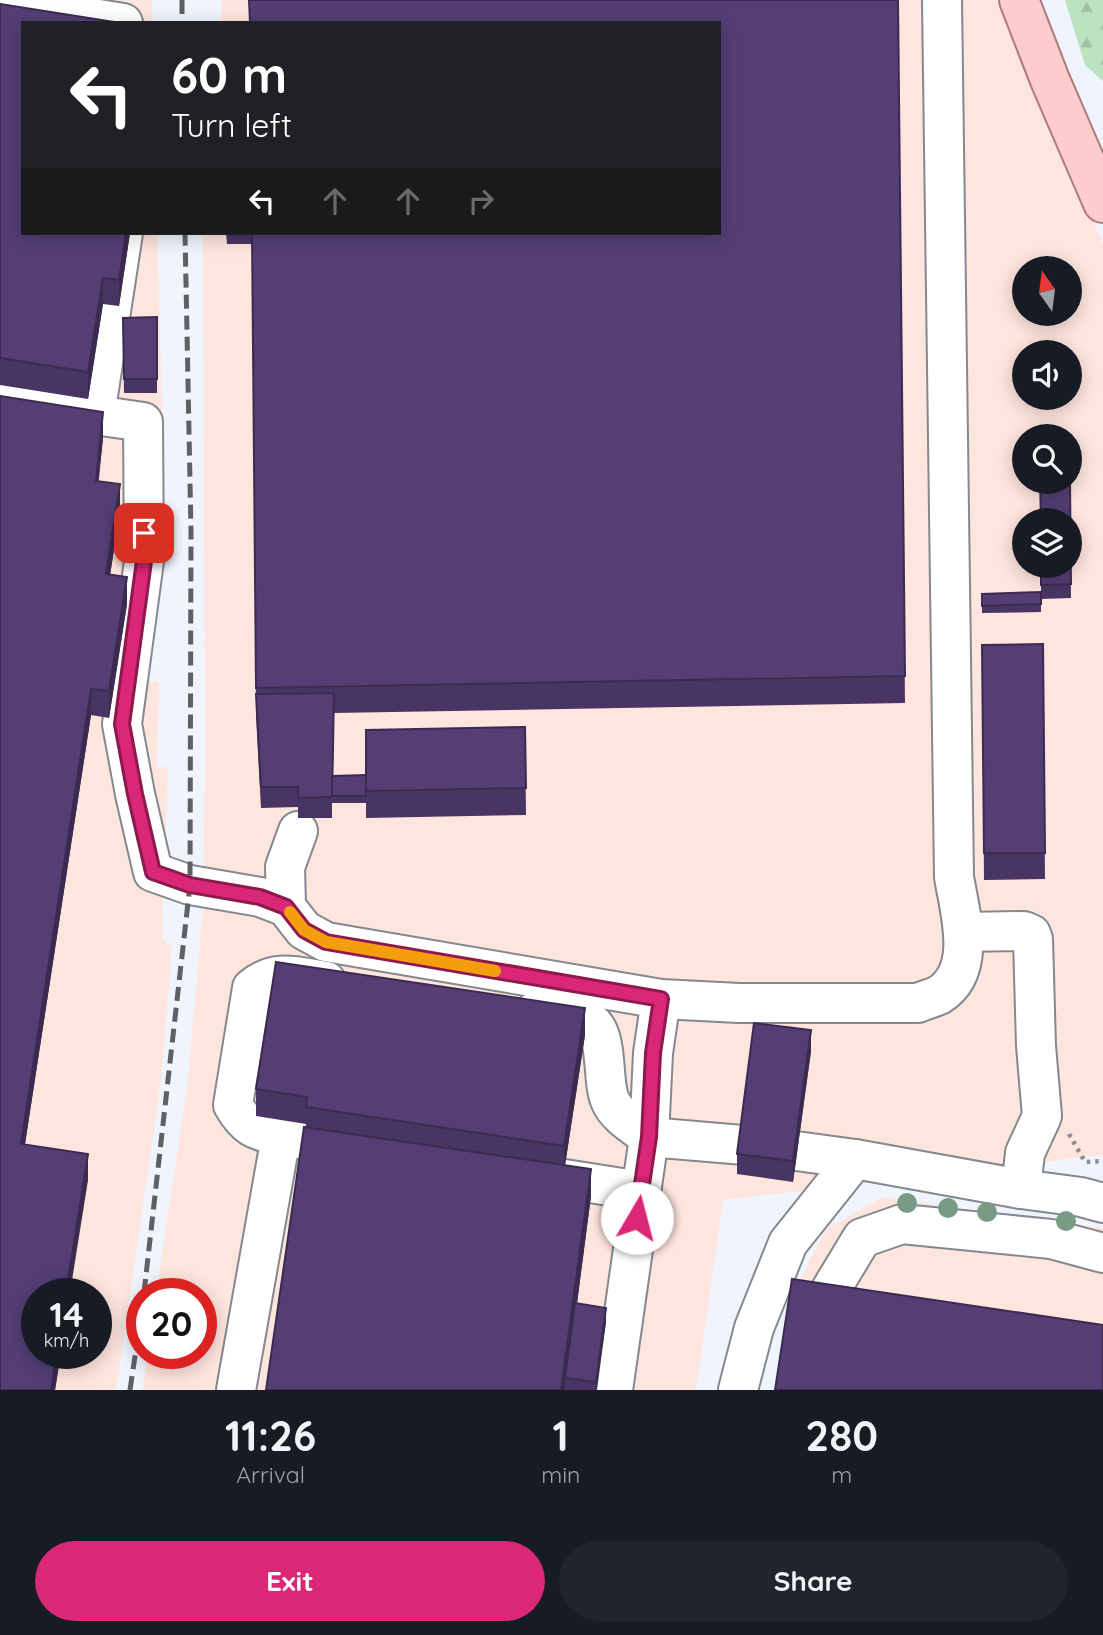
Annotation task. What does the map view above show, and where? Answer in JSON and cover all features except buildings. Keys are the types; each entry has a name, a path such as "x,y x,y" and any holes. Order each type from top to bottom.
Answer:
{"main road":[{"path":"1019,0 1103,204"}],"lane":[{"path":"0,401 143,422 144,561 122,724 153,872 190,885 260,897 286,907 304,930 326,942 661,999 739,1003 918,1003 939,995 954,980 962,961 963,932 954,863 942,0"},
{"path":"0,3 110,21"},
{"path":"95,415 123,235"},
{"path":"286,907 285,867 298,831"},
{"path":"963,932 1024,932 1031,934 1033,939 1036,1046 1042,1116 1025,1153 1021,1189"},
{"path":"348,1146 255,1130 242,1121 233,1105 252,988 263,978 280,974 360,986"},
{"path":"612,1390 649,1137 653,1053 661,999"},
{"path":"494,1006 588,1020 598,1030 603,1048 605,1085 610,1102 619,1113 649,1137 767,1147 855,1159 1021,1189 1096,1196"},
{"path":"236,1390 281,1136"},
{"path":"738,1390 754,1328 788,1243 855,1159"},
{"path":"508,1170 641,1191"},
{"path":"804,1390 830,1291 862,1238 902,1224 1051,1239 1103,1253"}],"path":[{"path":"1067,1130 1085,1162 1103,1161"}],"shaded area":[{"path":"0,0 152,0 152,21 21,21 21,235 157,235 163,432 161,476 139,680 159,682 157,768 168,767 162,938 172,947 161,1081 132,1278 126,1278 126,1321 116,1390 0,1390"},
{"path":"221,0 1003,0 1103,244 1103,1155 723,1200 696,1390 142,1390 145,1369 217,1369 217,1278 158,1278 187,1089 203,910 203,235 721,235 721,21 221,21"},
{"path":"882,1197 1103,1228 1103,1390 782,1390 798,1284 825,1230"}],"green space":[{"path":"1065,0 1103,0 1103,81 1085,65"}],"railway":[{"path":"182,0 182,21"},
{"path":"146,1278 190,885 191,532 185,235"},
{"path":"130,1390 133,1369"}],"slow traffic":[{"path":"290,912 304,930 326,942 495,971"}],"route":[{"path":"144,533 144,561 122,724 153,872 190,885 260,897 286,907 304,930 326,942 661,999 653,1053 649,1137 637,1218"}]}
